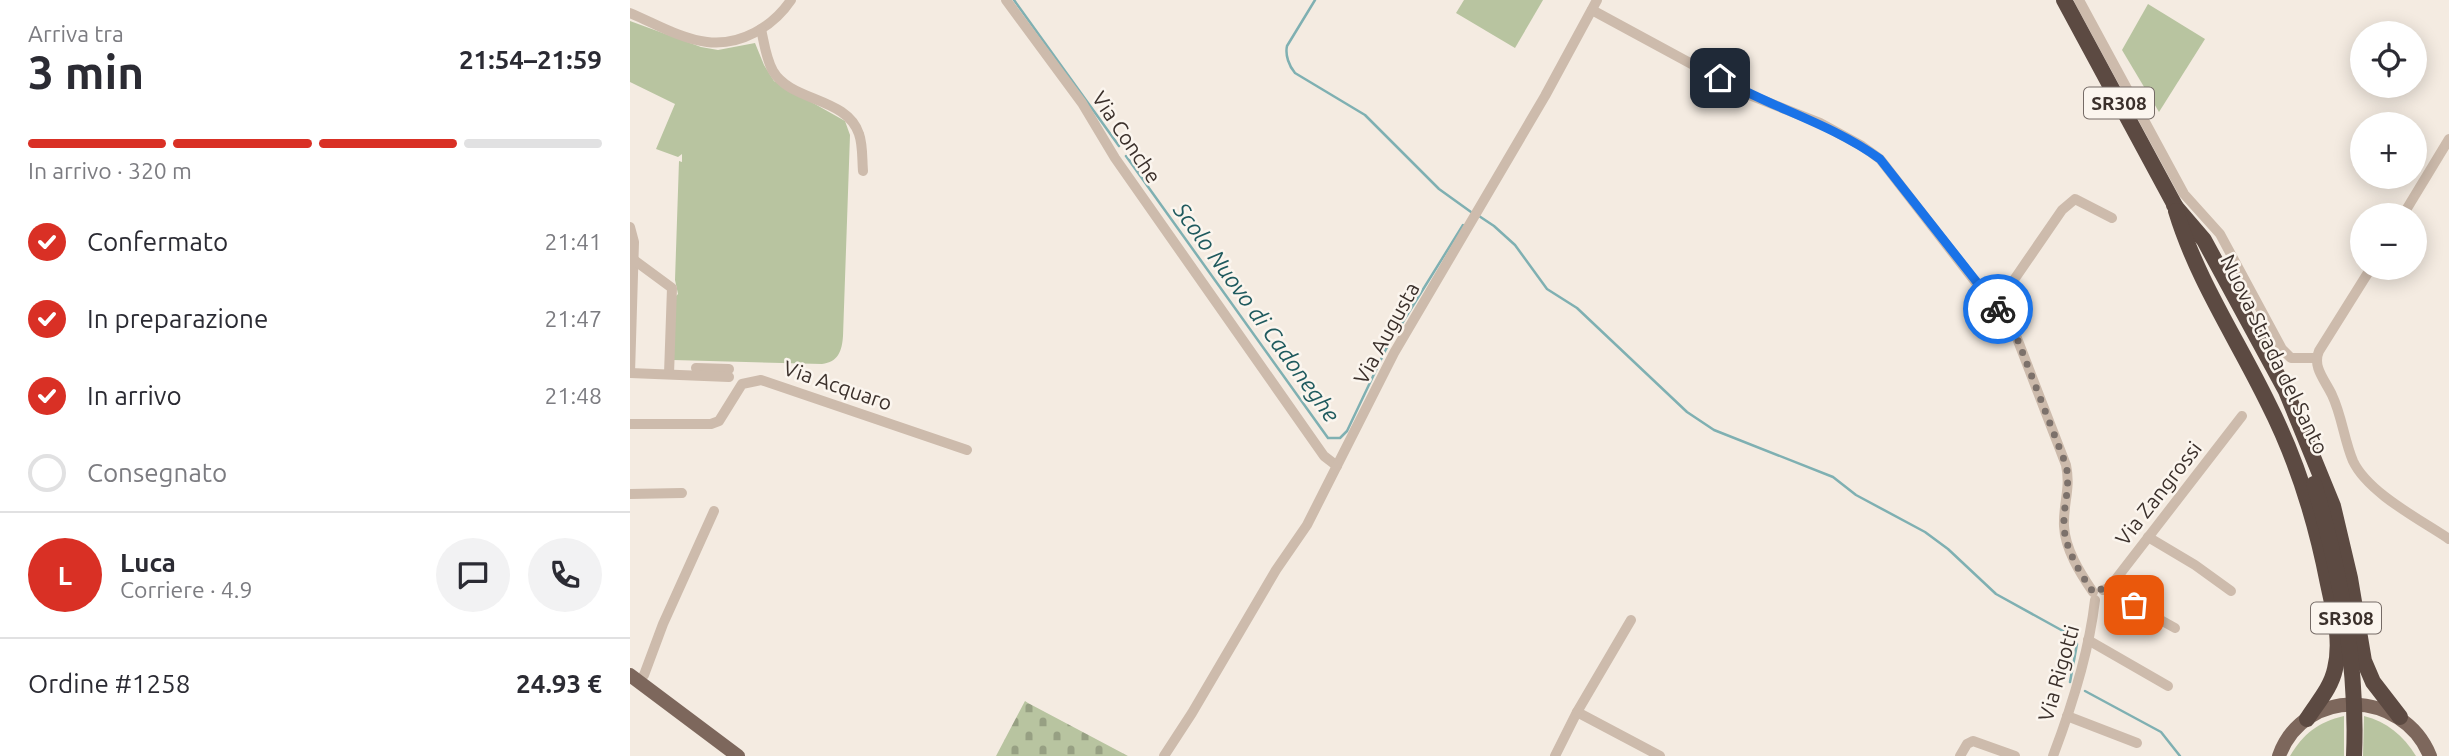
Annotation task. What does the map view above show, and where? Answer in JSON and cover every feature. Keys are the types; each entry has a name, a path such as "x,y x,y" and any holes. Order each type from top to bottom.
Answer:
{"highway":[{"name":"Nuova Strada del Santo","path":"2064,0 2279,401 2314,484 2339,578 2353,662 2356,709 2354,756"},
{"path":"2174,205 2204,240 2286,391 2333,506 2350,578 2364,661 2373,682 2400,717"},
{"path":"2174,205 2186,244 2204,284 2269,404 2296,466 2314,521 2327,576 2338,645 2335,670 2329,687 2307,719"}],"main road":[{"path":"634,678 738,756"},
{"path":"2279,756 2293,731 2307,719 2324,710 2343,705 2372,706 2400,717 2414,729 2430,752"}],"street":[{"path":"630,13 708,42 742,38 761,29 779,15 791,0"},
{"name":"Via Conche","path":"1006,0 1082,103 1115,158 1324,456 1338,466"},
{"path":"2079,0 2184,194 2220,234 2282,349 2291,358 2317,355"},
{"path":"1595,5 1747,94 1820,123 1880,159 2015,333 2066,465 2069,487 2064,523 2074,558 2100,592 2114,594 2175,628"},
{"name":"Via Augusta","path":"1164,756 1276,570 1307,525 1394,353 1595,5"},
{"path":"761,29 773,71 786,85 841,111 852,122 859,134 863,172"},
{"path":"2410,203 2449,139"},
{"path":"1996,306 2070,202 2075,200 2112,218"},
{"path":"630,227 635,242 630,373 729,373"},
{"path":"634,260 672,288 669,371"},
{"path":"2364,280 2317,355 2316,366 2333,397 2354,463 2363,476 2387,497 2449,539"},
{"path":"630,366 669,371"},
{"name":"Via Acquaro","path":"630,424 711,424 719,421 742,384 761,380 967,450"},
{"name":"Via Zangrossi","path":"2100,592 2148,537 2242,416"},
{"path":"630,494 682,493"},
{"path":"634,678 644,675 663,624 714,511"},
{"path":"2148,537 2195,565 2231,591"},
{"name":"Via Rigotti","path":"2053,756 2067,716 2100,592"},
{"path":"1555,756 1577,712 1631,620"},
{"path":"2088,640 2168,686"},
{"path":"1577,712 1660,756"},
{"path":"2067,716 2137,743"},
{"path":"1960,756 1967,744 1973,741 2014,756"}],"green space":[{"path":"1464,0 1543,0 1515,48 1456,13"},
{"path":"2148,4 2205,39 2159,112 2122,50"},
{"path":"630,21 701,47 718,50 755,43 774,81 845,121 850,135 843,336 840,351 832,361 822,364 673,360 675,297 678,294 675,280 679,161 682,162 682,154 678,157 656,149 675,104 630,82"},
{"path":"1025,701 1028,703 1128,756 996,756"},
{"path":"2344,716 2344,756 2290,756 2312,730"},
{"path":"2364,716 2394,730 2416,756 2363,756"}],"waterway":[{"name":"Scolo Nuovo di Cadoneghe","path":"1014,0 1119,146"},
{"path":"1315,0 1287,46 1289,64 1295,73 1365,115 1439,189 1471,212"},
{"name":"Scolo Nuovo di Cadoneghe","path":"1126,156 1328,438 1340,438 1347,431 1386,349 1463,225"},
{"name":"Scolo Nuovo di Cadoneghe","path":"1479,216 1515,245 1547,289 1577,308 1687,412 1714,430 1833,477 1856,495 1925,532 1948,549 1996,594 2063,631 2077,644 2070,682"},
{"name":"Scolo Nuovo di Cadoneghe","path":"2085,691 2161,732 2180,756"}],"way so far":[{"path":"1998,309 2015,333 2066,465 2069,487 2064,523 2074,558 2093,592 2097,588 2109,588 2114,594 2134,605"}],"route":[{"path":"1720,78 1747,94 1820,123 1880,159 1998,309"}]}
